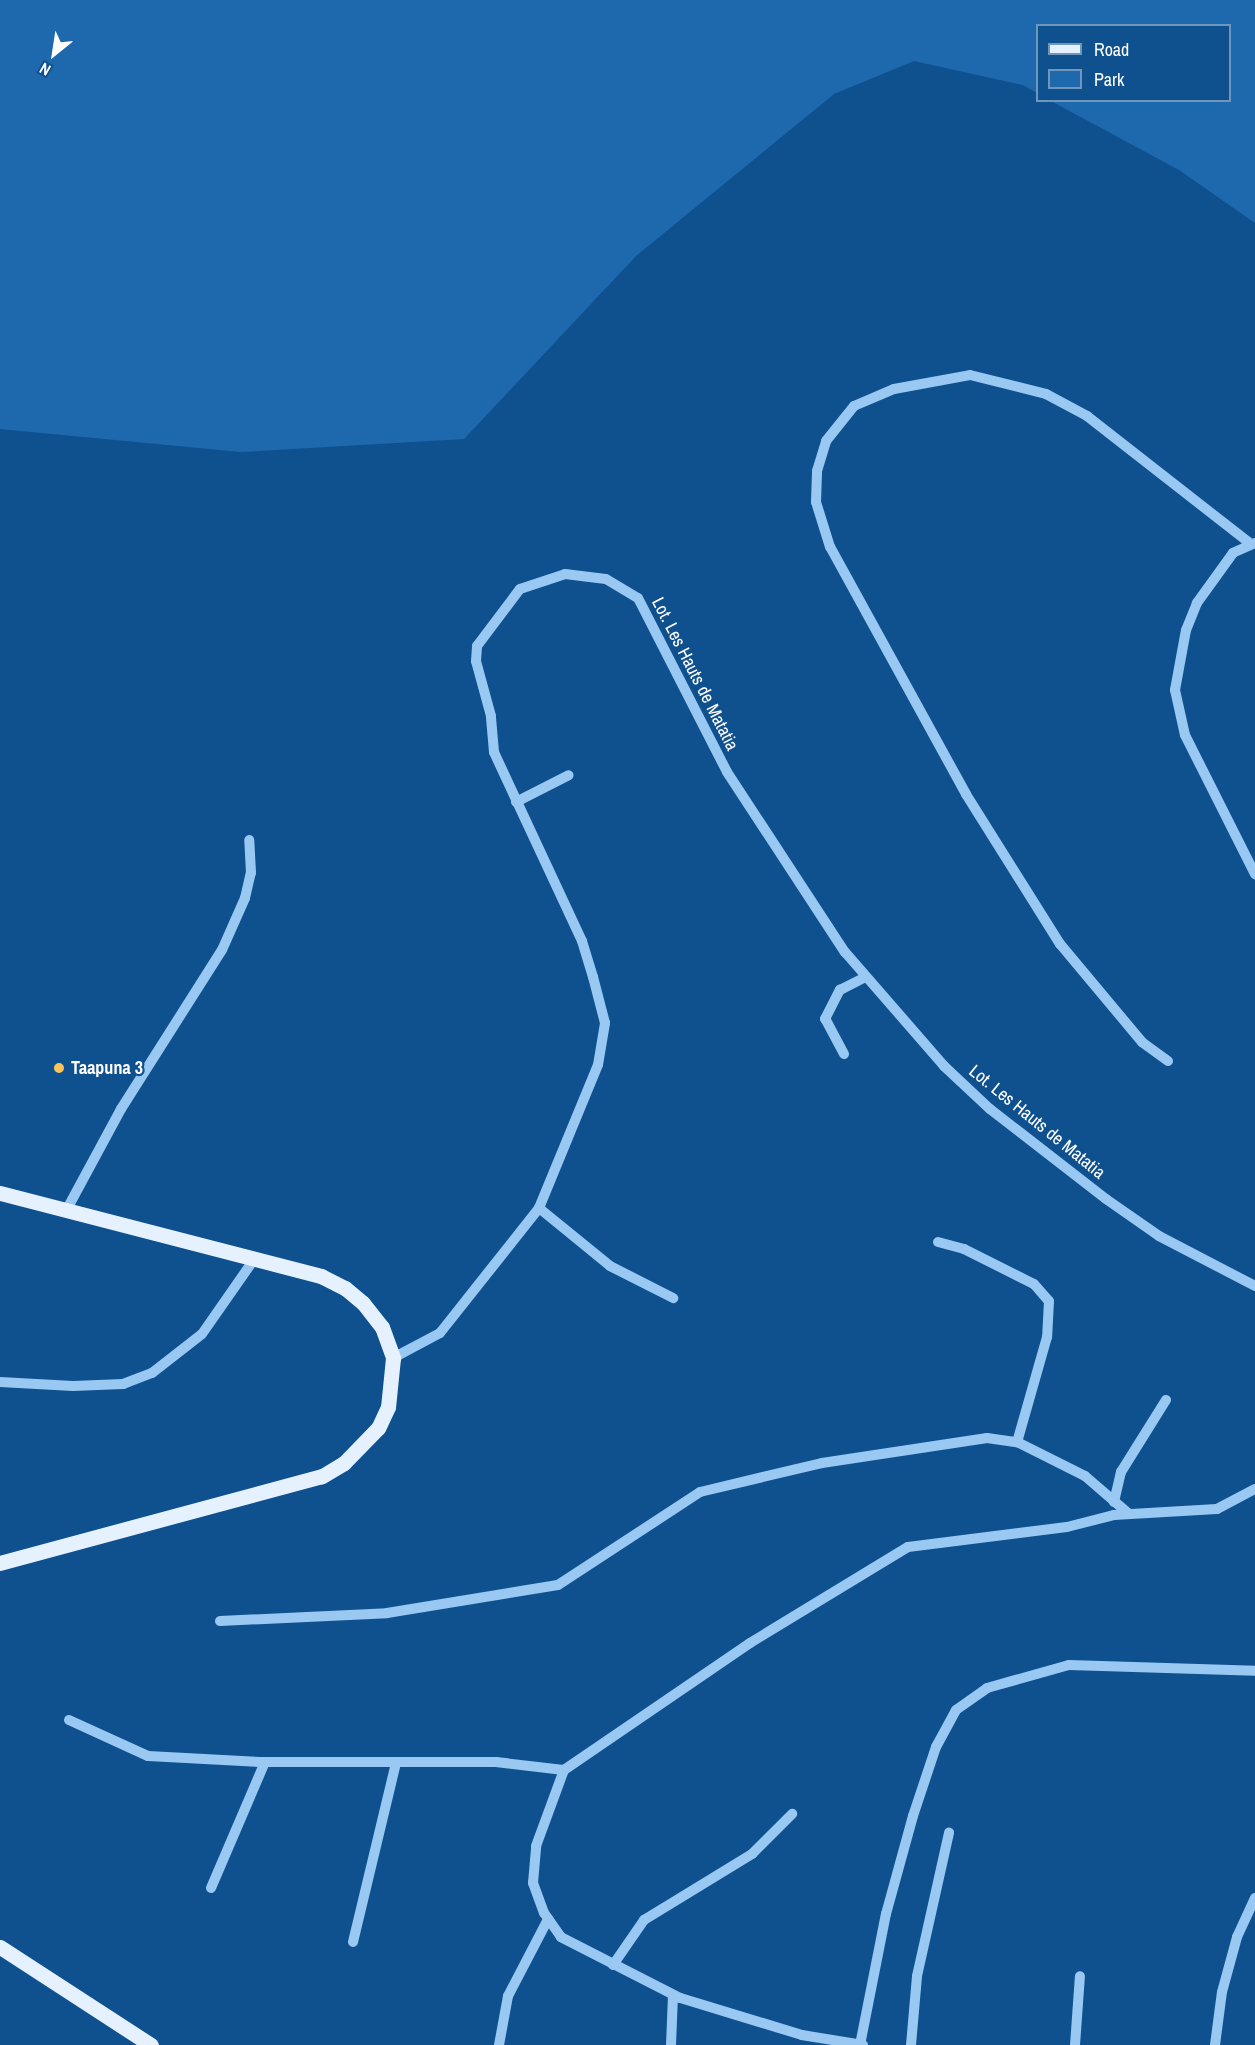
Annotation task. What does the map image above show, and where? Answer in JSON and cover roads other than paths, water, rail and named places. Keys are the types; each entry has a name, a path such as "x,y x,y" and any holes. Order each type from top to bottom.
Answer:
{"main road":[{"path":"0,1193 321,1276 345,1288 382,1327 393,1358 388,1407 378,1428 362,1448 322,1476 0,1563"},
{"path":"0,1947 151,2045"}],"street":[{"path":"1168,1061 1142,1042 1059,944 966,794 830,547 816,502 817,471 826,441 854,406 894,389 970,375 1046,394 1086,416 1253,544 1233,553 1197,603 1186,630 1175,690 1185,735 1255,874"},
{"name":"Lot. Les Hauts de Matatia","path":"393,1358 440,1333 539,1208 598,1065 605,1023 582,941 516,802 495,752 477,646 520,589 565,574 606,579 638,598 724,767 845,952 944,1066 1045,1153 1160,1236 1255,1286"},
{"path":"516,802 569,775"},
{"path":"67,1209 121,1110 222,950 245,898 252,873 249,840"},
{"path":"844,1054 825,1019 840,990 866,977"},
{"path":"539,1208 610,1266 673,1298"},
{"path":"938,1242 964,1249 1035,1284 1049,1301 1047,1337 1017,1442"},
{"path":"0,1382 73,1386 123,1384 152,1373 202,1334 255,1258"},
{"path":"1114,1502 1121,1472 1166,1400"},
{"path":"220,1621 387,1613 500,1598 558,1585 700,1492 757,1476 903,1449 987,1438 1017,1442 1085,1476 1129,1514"},
{"path":"1255,1489 1216,1509 1129,1514 908,1547 750,1643 564,1770 536,1846 533,1883 548,1919 561,1937 673,1995 803,2040 861,2045 886,1914 913,1816 936,1747 956,1710 987,1688 1069,1665 1255,1671"},
{"path":"69,1720 148,1756 265,1762 496,1762 564,1770"},
{"path":"211,1888 265,1762"},
{"path":"352,1942 396,1763"},
{"path":"613,1965 644,1920 752,1854 792,1814"},
{"path":"911,2045 917,1976 950,1833"},
{"path":"1215,2045 1222,1992 1237,1937 1255,1898"},
{"path":"499,2045 508,1996 548,1919"},
{"path":"1075,2045 1080,1976"},
{"path":"671,2045 673,1995"}],"place":[{"name":"Taapuna 3","path":"59,1068"}]}
